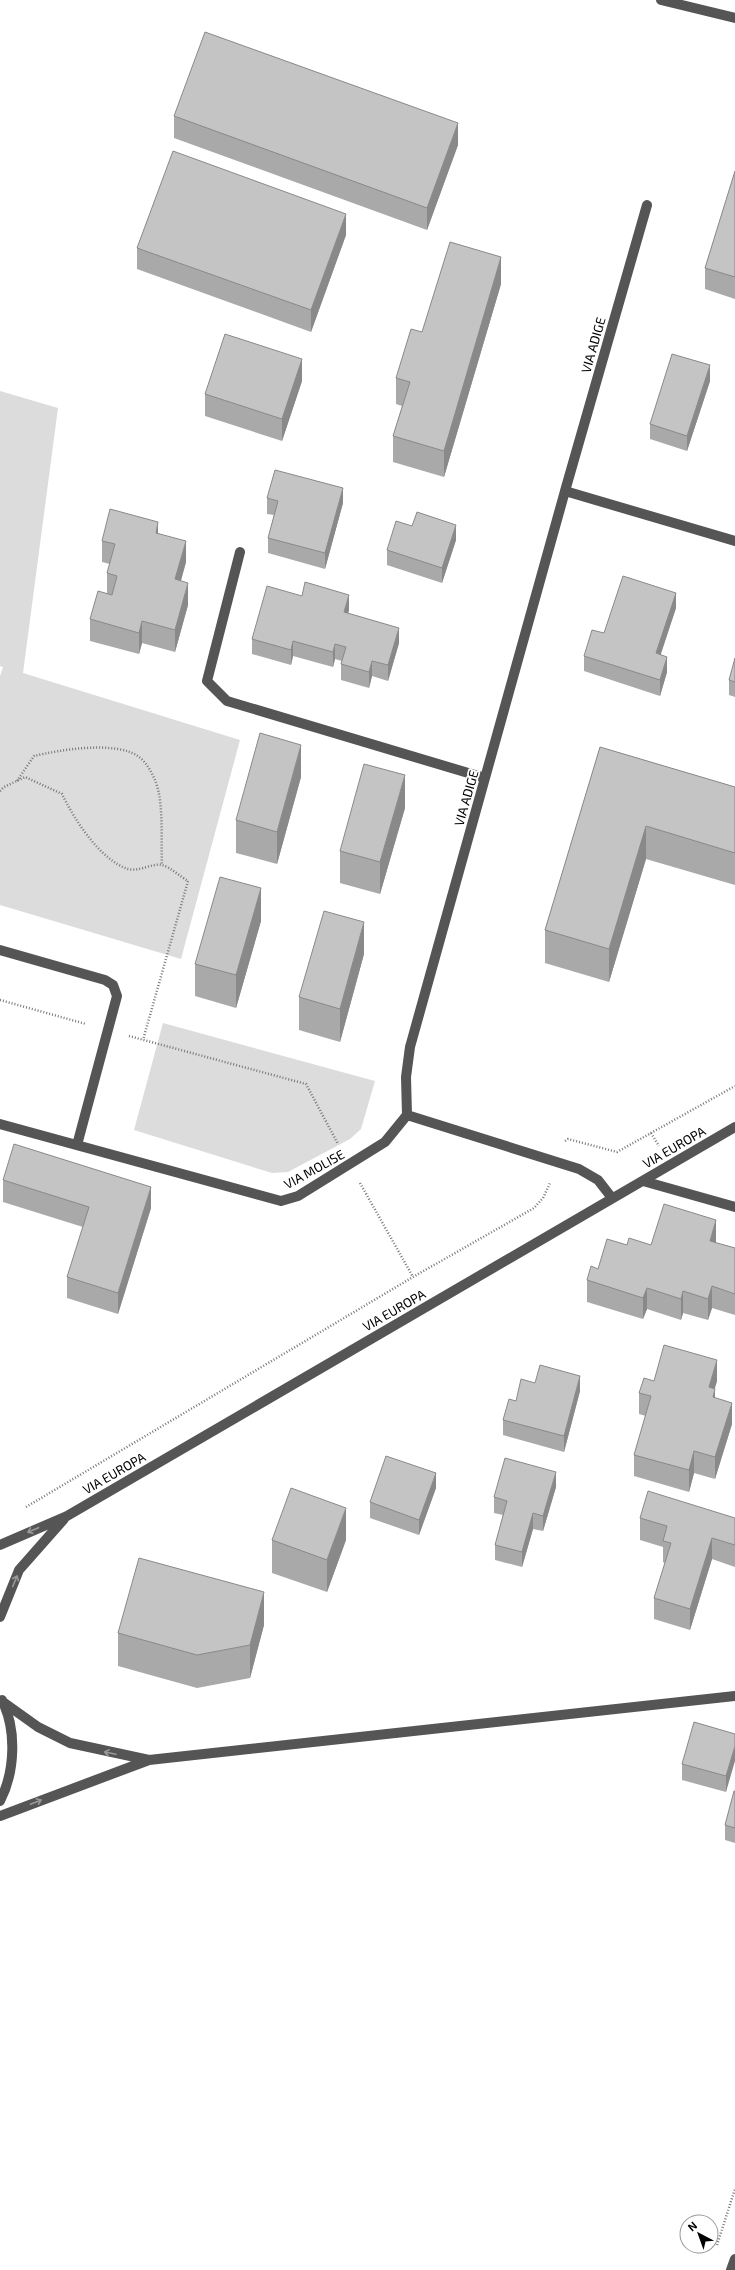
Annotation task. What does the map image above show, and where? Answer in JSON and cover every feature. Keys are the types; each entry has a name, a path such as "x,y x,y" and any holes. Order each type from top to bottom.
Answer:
{"street":[{"path":"660,0 735,18"},
{"name":"VIA ADIGE","path":"407,1115 406,1077 410,1047 565,491 647,205"},
{"path":"565,491 735,541"},
{"path":"240,552 207,681 227,701 485,778"},
{"path":"0,950 104,980 113,985 117,996 77,1145"},
{"path":"407,1115 590,1174 598,1180 612,1198"},
{"name":"VIA MOLISE","path":"0,1124 281,1201 298,1196 385,1142 407,1115"},
{"name":"VIA EUROPA","path":"0,1545 67,1516 735,1127"},
{"path":"643,1181 735,1207"},
{"name":"VIA EUROPA","path":"0,1617 19,1570 67,1516"},
{"path":"0,1816 149,1760 735,1696"},
{"path":"2,1700 38,1727 70,1743 149,1760"},
{"path":"0,1801 4,1793 12,1762 11,1732 2,1700"},
{"path":"732,2270 735,2258"}],"path":[{"path":"16,781 34,756 65,749 113,748 139,757 153,776 159,794 162,865"},
{"path":"0,791 4,787 25,778 62,794 72,815 90,838 114,861 130,870 162,865 188,881 143,1040"},
{"path":"0,1000 306,1084 413,1277"},
{"path":"20,1510 413,1277 534,1208 543,1198 562,1144 568,1139 617,1152 735,1086"},
{"path":"719,2239 735,2189"}],"shaded area":[{"path":"0,391 58,408 23,673 240,740 181,959 0,905 0,676 3,667 0,666"},
{"path":"163,1023 375,1081 361,1129 350,1139 288,1172 272,1173 134,1130"}],"building":[{"path":"205,32 458,123 427,208 174,116"},
{"path":"173,151 346,214 311,310 137,248"},
{"path":"735,171 735,277 705,268"},
{"path":"450,242 501,257 444,451 393,436 410,382 396,378 411,329 422,332"},
{"path":"225,334 302,359 282,419 205,394"},
{"path":"672,354 710,365 687,436 650,424"},
{"path":"275,470 343,488 325,553 268,538 278,501 267,498"},
{"path":"110,509 158,522 156,533 186,541 175,579 188,583 175,630 142,621 139,633 90,619 98,591 112,595 117,576 107,573 115,544 102,541"},
{"path":"417,512 456,525 442,568 387,550 396,521 412,526"},
{"path":"623,576 676,593 656,653 667,657 660,680 584,656 592,630 604,633"},
{"path":"305,582 349,595 344,612 399,628 388,665 372,661 369,672 341,664 346,647 335,644 333,652 293,641 291,650 252,639 267,586 302,596"},
{"path":"735,658 735,682 729,680"},
{"path":"260,733 301,745 277,832 236,820"},
{"path":"600,747 735,787 735,853 646,826 609,949 545,930"},
{"path":"364,764 405,775 380,862 340,851"},
{"path":"220,877 261,888 236,975 195,964"},
{"path":"324,911 364,922 340,1009 299,997"},
{"path":"14,1144 151,1187 118,1293 67,1277 89,1207 3,1180"},
{"path":"664,1204 716,1220 710,1241 735,1248 735,1294 712,1286 708,1299 683,1291 681,1299 647,1288 643,1298 587,1280 591,1266 598,1269 607,1239 627,1245 629,1238 651,1245"},
{"path":"664,1345 717,1360 709,1387 715,1389 713,1397 732,1403 715,1457 694,1451 689,1470 634,1455 651,1396 639,1393 644,1378 654,1381"},
{"path":"540,1365 580,1376 564,1436 503,1420 509,1399 516,1401 521,1379 535,1383"},
{"path":"386,1456 436,1473 419,1520 370,1502"},
{"path":"505,1458 556,1472 543,1516 533,1513 522,1552 495,1545 507,1501 494,1497"},
{"path":"291,1488 346,1508 327,1560 272,1540"},
{"path":"648,1491 735,1518 735,1545 712,1538 690,1609 654,1598 671,1543 663,1541 667,1526 640,1518"},
{"path":"139,1558 264,1592 250,1645 197,1655 118,1633"},
{"path":"694,1722 735,1734 735,1746 726,1776 682,1764"},
{"path":"735,1791 735,1828 725,1825"}]}
